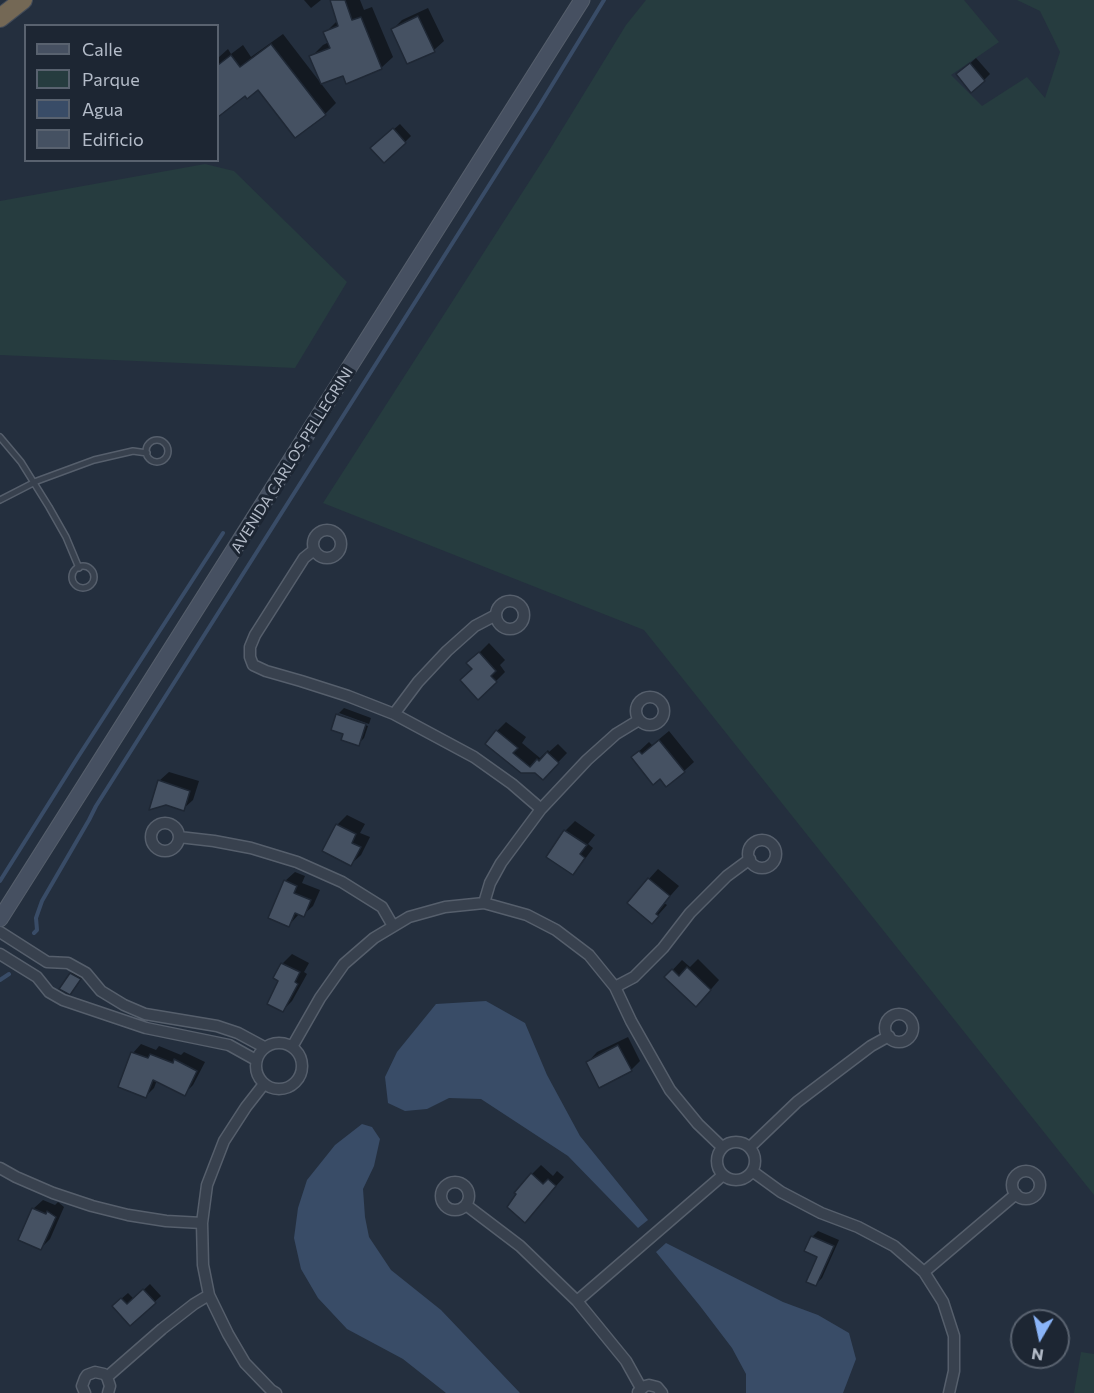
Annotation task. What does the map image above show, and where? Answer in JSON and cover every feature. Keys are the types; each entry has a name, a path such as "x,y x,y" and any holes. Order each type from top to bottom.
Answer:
{"highway":[{"path":"0,18 23,0"}],"main road":[{"name":"AVENIDA CARLOS PELLEGRINI","path":"0,919 582,0"}],"street":[{"path":"314,550 304,558 255,635 250,647 253,666 266,672 348,696 394,714 474,757 512,784 541,809"},
{"path":"394,714 418,682 447,651 475,626 496,615"},
{"path":"484,903 490,883 501,863 541,809 587,760 616,734 639,720"},
{"path":"179,837 214,841 297,862 342,882 382,907 393,926"},
{"path":"615,987 634,977 727,876 750,859"},
{"path":"292,1047 320,998 344,964 374,938 409,917 445,907 484,903 527,915 556,930 589,955 615,987 631,1021 670,1090 698,1124 722,1147"},
{"path":"0,932 47,962 68,963 86,973 101,991 124,1005 145,1014 217,1026 238,1032 264,1047"},
{"path":"0,954 37,977 49,992 63,1000 146,1029 229,1045 256,1060"},
{"path":"37,977 47,962"},
{"path":"90,1010 101,991"},
{"path":"750,1147 797,1102 889,1036"},
{"path":"278,1042 292,1047 302,1059 301,1075 296,1082 283,1089 275,1089 264,1084 255,1068 259,1053 264,1047 278,1042"},
{"path":"264,1084 224,1141 207,1185 202,1223 203,1265 209,1295 228,1334 245,1363 276,1393"},
{"path":"733,1142 745,1143 750,1147 755,1165 748,1176 735,1180 723,1174 717,1164 722,1147 733,1142"},
{"path":"0,1168 52,1193 92,1206 166,1221 202,1223"},
{"path":"752,1171 781,1192 894,1246 924,1272 943,1302 954,1336 954,1371 949,1393"},
{"path":"577,1301 723,1174"},
{"path":"924,1272 1016,1194"},
{"path":"466,1205 520,1246 577,1301 626,1361 639,1391 645,1386 653,1386 662,1393"},
{"path":"107,1377 162,1329 209,1295"},
{"path":"85,1393 83,1382 87,1375 95,1372 100,1372 107,1377 110,1386 108,1393"}],"lane":[{"path":"0,437 34,482 66,537 79,568"},
{"path":"156,441 163,442 168,451 166,458 160,462 150,459 147,453 147,446 156,441"},
{"path":"0,500 34,482 94,460 133,451 147,453"},
{"path":"79,568 88,568 93,573 93,581 85,588 78,588 72,580 73,573 79,568"}],"green space":[{"path":"646,0 964,0 999,42 951,75 982,106 1027,77 1045,98 1060,52 1040,11 1017,0 1094,0 1094,1195 644,630 323,503 547,154 626,25"},
{"path":"205,164 234,171 347,282 295,368 0,355 0,201"},
{"path":"1081,1352 1094,1354 1094,1393 1074,1393"}],"water":[{"path":"486,1001 525,1023 547,1075 580,1136 648,1220 638,1228 568,1156 481,1099 449,1098 427,1109 405,1111 388,1103 385,1077 397,1052 436,1004"},
{"path":"362,1124 372,1127 380,1139 374,1166 363,1189 369,1237 391,1270 441,1310 520,1393 446,1393 403,1359 347,1329 318,1298 301,1269 294,1238 298,1208 307,1180 335,1145"},
{"path":"666,1243 783,1302 818,1315 849,1333 856,1359 843,1393 746,1393 746,1374 732,1348 656,1252"}],"building":[{"path":"330,0 345,0 352,20 361,17 382,69 346,84 343,76 321,84 309,56 330,48 323,32 338,26"},
{"path":"418,16 435,52 407,64 391,29"},
{"path":"271,44 326,115 295,138 258,90 247,99 245,96 219,116 219,64 231,55 240,67"},
{"path":"970,63 985,81 971,93 956,74"},
{"path":"393,128 406,143 384,163 370,148"},
{"path":"479,652 496,671 491,676 497,682 478,700 460,680 472,669 466,663"},
{"path":"336,714 366,724 359,746 341,740 343,734 331,730"},
{"path":"496,730 518,748 513,753 530,767 547,752 559,763 543,780 535,773 521,773 485,744"},
{"path":"659,740 685,772 666,787 660,779 653,785 631,757 639,751 642,754"},
{"path":"158,780 190,791 184,811 166,805 149,810"},
{"path":"336,824 356,834 352,843 361,847 351,866 322,851"},
{"path":"564,830 587,845 580,854 585,858 573,875 546,857"},
{"path":"648,878 670,896 656,914 659,916 652,924 627,903"},
{"path":"284,880 297,886 294,893 311,900 304,917 295,913 289,927 268,918"},
{"path":"281,963 300,972 295,982 298,984 283,1012 267,1004 278,981 273,978"},
{"path":"687,967 711,990 696,1007 664,977 672,969 679,976"},
{"path":"70,973 81,979 70,995 59,989"},
{"path":"618,1045 632,1071 599,1088 586,1062"},
{"path":"131,1052 148,1058 150,1054 173,1063 174,1059 197,1071 185,1096 153,1080 146,1098 118,1087"},
{"path":"531,1173 543,1184 548,1179 556,1186 525,1223 507,1207 516,1194 514,1193"},
{"path":"32,1208 46,1214 47,1211 56,1217 41,1250 18,1240"},
{"path":"811,1236 834,1246 816,1286 806,1282 817,1257 804,1251"},
{"path":"143,1289 156,1303 130,1326 112,1306 121,1298 127,1304"}],"waterway":[{"path":"34,933 37,930 36,918 42,901 96,806 604,0"},
{"path":"0,881 223,533"},
{"path":"0,980 9,974"}]}
